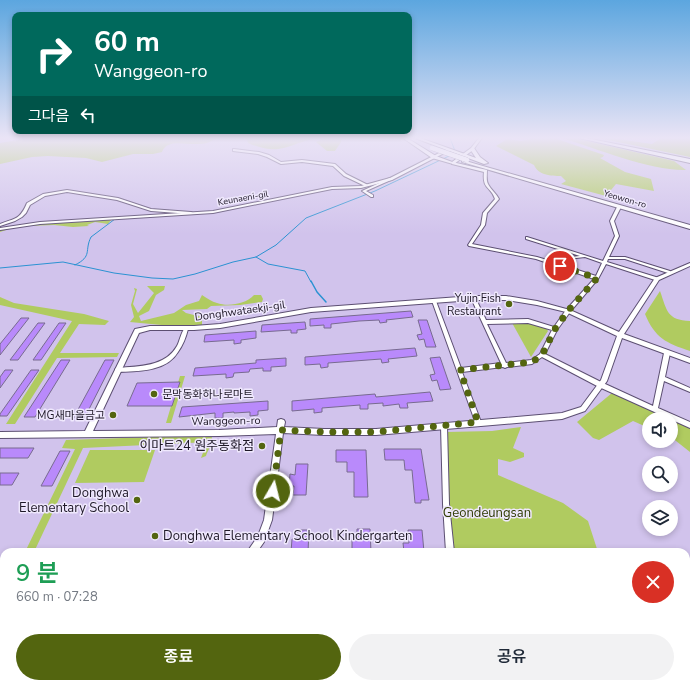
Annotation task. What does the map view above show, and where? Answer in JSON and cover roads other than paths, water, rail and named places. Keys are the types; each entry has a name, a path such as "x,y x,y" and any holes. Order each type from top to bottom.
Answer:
{"highway":[{"name":"Yeowon-ro","path":"501,170 690,227"},
{"path":"506,170 535,181"},
{"path":"486,172 535,181"},
{"name":"Yeowon-ro","path":"620,205 690,224"},
{"path":"631,207 639,206"}],"street":[{"path":"340,170 366,185"},
{"name":"Keunaeni-gil","path":"0,229 40,223 213,212 332,188 366,185 391,179 410,170"},
{"path":"479,170 486,172 484,180 497,196 497,199 485,213 483,225 470,245 545,260 597,278"},
{"path":"372,195 364,191 391,179"},
{"name":"Keunaeni-gil","path":"0,225 22,217 28,204 44,195 67,191 118,199 150,210 192,213"},
{"path":"460,370 532,362 542,355 555,329 568,311 597,278 617,236 612,221 620,205"},
{"path":"527,238 586,257 606,260 656,279"},
{"path":"545,260 586,257"},
{"path":"606,260 625,258 669,272"},
{"name":"Wanggeon-ro","path":"0,435 219,433 281,426 324,432 376,432 478,422 562,416 583,409 604,381 620,335 656,279 690,264"},
{"path":"473,298 505,366"},
{"name":"Donghwataekji-gil","path":"88,433 137,331 150,328 186,329 220,326 311,310 473,298 506,298 537,303 568,311 620,335"},
{"path":"434,301 478,422"},
{"path":"484,322 528,321 555,329"},
{"path":"118,370 157,365 170,360 182,343 186,329"},
{"path":"620,335 690,361"},
{"path":"655,409 667,352"},
{"path":"542,355 690,425"},
{"path":"662,378 690,390"},
{"path":"254,548 261,538 268,520 281,426"},
{"path":"444,426 446,504 450,548"}],"waterway":[{"path":"256,257 276,245 306,218 375,191 419,170"},
{"path":"76,265 81,262 86,256 91,237 115,219"},
{"path":"76,265 114,273 173,279 256,257"},
{"path":"256,257 268,264 305,271 311,282"},
{"path":"0,268 63,262 76,265"},
{"path":"311,281 317,292 326,302"}],"place":[{"name":"Yujin Fish Restaurant","path":"509,304"},
{"name":"문막동화하나로마트","path":"154,394"},
{"name":"MG새마을금고","path":"113,415"},
{"name":"이마트24 원주동화점","path":"262,446"},
{"name":"Donghwa Elementary School","path":"137,500"},
{"name":"Donghwa Elementary School Kindergarten","path":"155,536"}],"park label":[{"name":"Geondeungsan","path":"487,513"}]}
